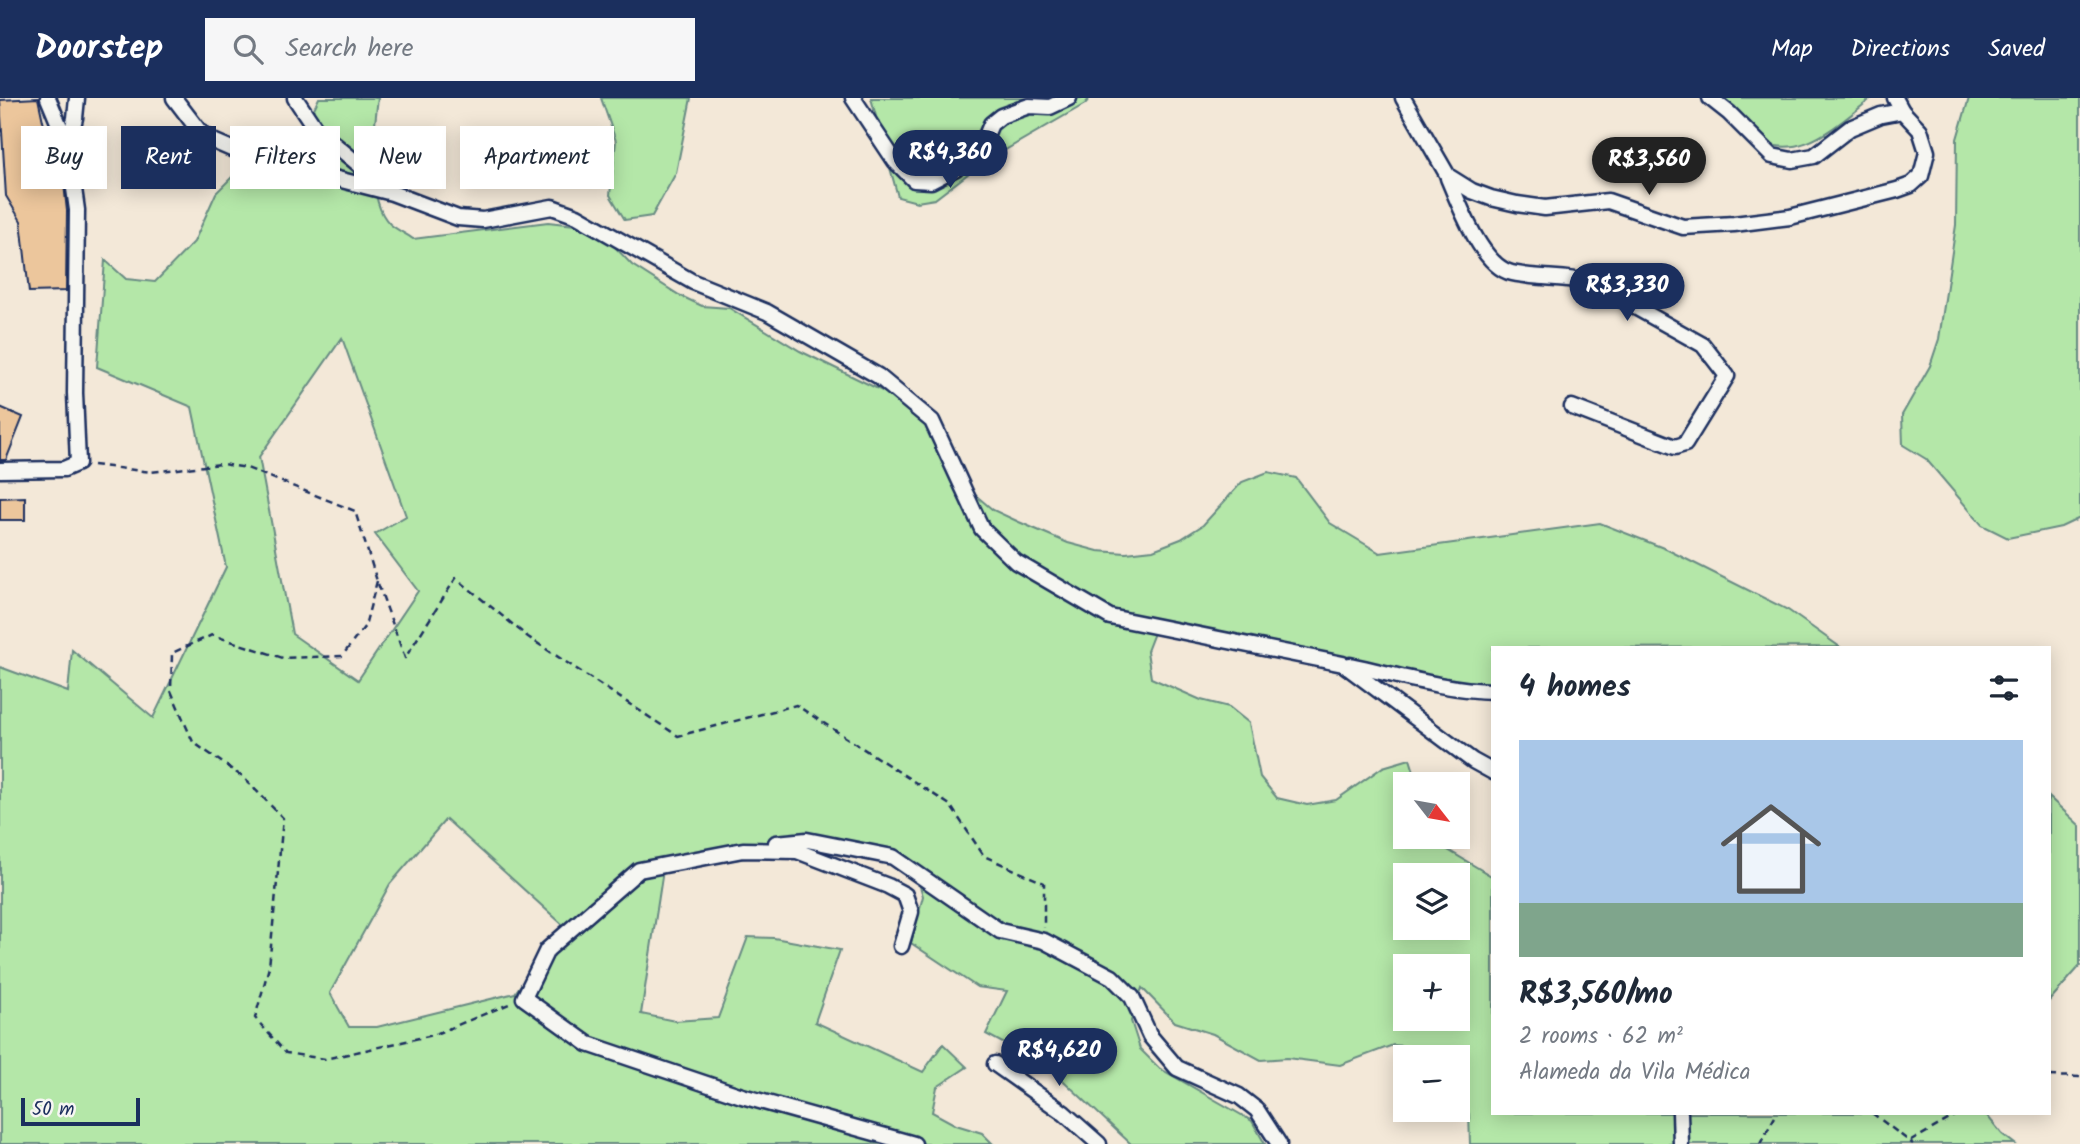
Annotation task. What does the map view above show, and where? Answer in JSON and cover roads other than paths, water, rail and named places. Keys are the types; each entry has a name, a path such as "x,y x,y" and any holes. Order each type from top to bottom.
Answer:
{"street":[{"path":"48,98 60,126"},
{"path":"73,126 77,98"},
{"path":"174,98 200,132 248,156 393,193 458,218 483,220 552,207 577,216 693,282 768,312 878,376 932,421 982,529 1016,562 1110,617 1420,681 1491,691"},
{"path":"295,98 315,128 393,193"},
{"path":"853,98 895,161 914,180 931,181 956,167 985,138 991,124 1001,116 1029,106 1050,107 1069,98"},
{"path":"1403,98 1448,176 1473,236 1502,270 1513,274 1576,279 1592,283 1703,345 1727,376 1685,444 1675,447 1572,407"},
{"path":"1448,176 1460,186 1491,198 1545,208 1608,201 1683,227 1790,217 1897,190 1922,176 1927,152 1920,130 1899,105 1850,128 1814,156 1792,160 1772,156 1710,98"},
{"path":"0,470 64,469 78,463 75,393 77,210 74,189"},
{"path":"1343,664 1473,761 1491,771"},
{"path":"914,1144 742,1096 588,1044 524,998 547,950 639,870 764,844 807,840 893,857 1000,931 1044,941 1112,977 1132,997 1150,1037 1177,1068 1239,1096 1257,1111 1279,1144"},
{"path":"743,850 797,851 905,895 911,912 901,946"},
{"path":"995,1064 1065,1113 1099,1144"},
{"path":"1680,1115 1681,1144"}]}
